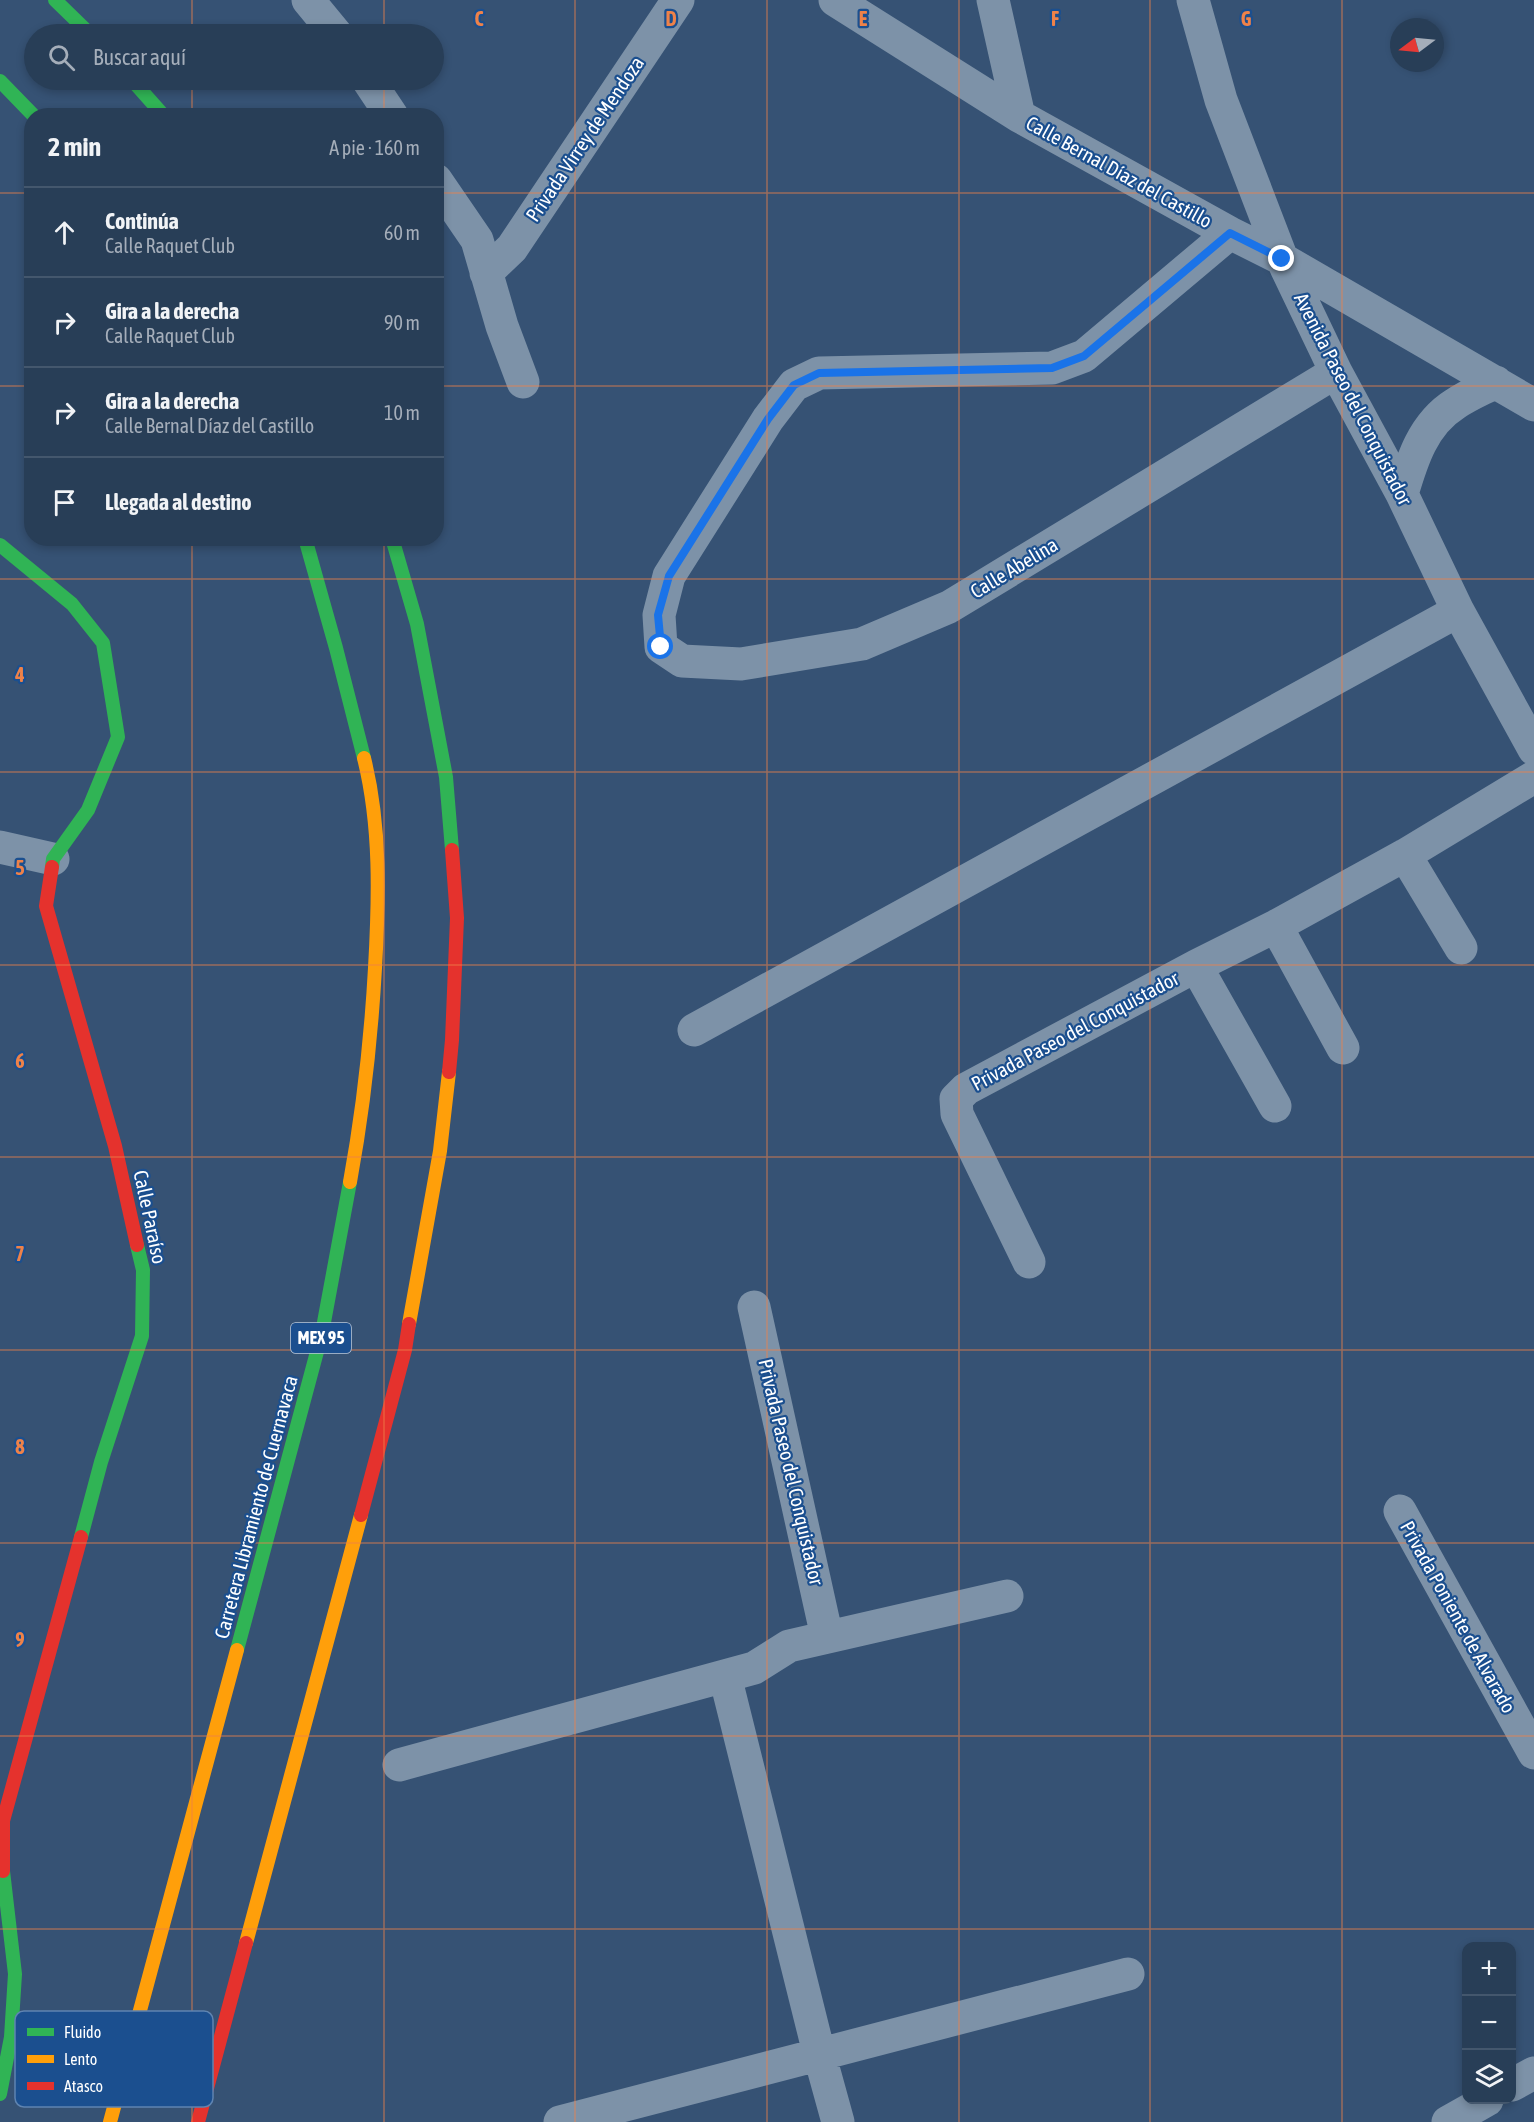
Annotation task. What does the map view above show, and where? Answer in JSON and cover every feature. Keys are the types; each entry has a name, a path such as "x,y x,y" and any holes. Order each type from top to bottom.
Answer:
{"main road":[{"path":"55,0 80,24"},
{"path":"0,81 26,108"},
{"path":"141,90 157,108"},
{"name":"Calle Paraíso","path":"0,545 72,604 103,643 118,737 88,810 53,859 46,906 118,1157 143,1270 142,1336 101,1462 3,1821 3,1881 15,1974 11,2037 0,2094"},
{"name":"Carretera Libramiento de Cuernavaca","path":"140,2011 322,1333 360,1128 372,1021 379,897 371,788 336,648 307,546"},
{"path":"213,2066 405,1350 441,1151 452,1040 456,906 446,777 417,624 394,546"},
{"name":"Carretera Libramiento de Cuernavaca","path":"110,2122 114,2107"},
{"path":"198,2122 202,2107"}],"street":[{"path":"308,0 328,24"},
{"name":"Privada Virrey de Mendoza","path":"486,273 512,248 678,0"},
{"name":"Calle Bernal Díaz del Castillo","path":"835,0 1019,116 1230,233 1282,259 1534,405"},
{"path":"993,0 1019,116"},
{"name":"Avenida Paseo del Conquistador","path":"1193,0 1221,100 1282,259 1336,372 1402,494 1458,611 1534,749"},
{"path":"375,90 387,108"},
{"path":"444,192 477,240 502,326 523,382"},
{"name":"Calle Abelina","path":"1230,233 1084,356 1052,368 819,373 794,385 768,419 669,576 658,615 661,647 682,661 741,664 862,644 949,607 1336,372"},
{"path":"1402,494 1413,459 1427,430 1453,404 1496,382"},
{"path":"694,1030 1458,611"},
{"name":"Privada Paseo del Conquistador","path":"1029,1262 957,1114 956,1099 966,1089 1196,966 1276,926 1405,855 1534,777"},
{"path":"0,847 53,859"},
{"path":"1405,855 1461,948"},
{"path":"1276,926 1342,1048"},
{"name":"Privada Paseo del Conquistador","path":"1196,966 1275,1106"},
{"name":"Privada Paseo del Conquistador","path":"754,1307 827,1637"},
{"name":"Privada Poniente de Alvarado","path":"1400,1511 1534,1753"},
{"path":"399,1765 754,1668 789,1646 1007,1596"},
{"path":"725,1676 838,2122"},
{"path":"560,2122 1128,1974"},
{"path":"1516,2083 1534,2073"},
{"path":"1448,2122 1480,2104"}],"traffic: fast":[{"path":"55,0 80,24"},
{"path":"0,81 26,108"},
{"path":"141,90 157,108"},
{"path":"0,545 72,604 103,643 118,737 88,810 53,859 52,867"},
{"path":"307,546 364,758"},
{"path":"394,546 417,624 446,777 452,850"},
{"path":"237,1650 322,1333 350,1182"},
{"path":"81,1537 101,1462 142,1336 143,1270 137,1245"},
{"path":"0,2094 11,2037 15,1974 3,1871"}],"traffic: slow":[{"path":"350,1182 369,1049 377,915 376,836 370,784 364,758"},
{"path":"409,1324 440,1151 449,1072"},
{"path":"246,1943 361,1515"},
{"path":"140,2011 237,1650"},
{"path":"110,2122 114,2107"}],"traffic: jam":[{"path":"449,1072 457,918 452,850"},
{"path":"52,867 46,906 115,1146 137,1245"},
{"path":"361,1515 405,1350 409,1324"},
{"path":"3,1871 3,1821 81,1537"},
{"path":"213,2066 246,1943"},
{"path":"198,2122 202,2107"}],"route":[{"path":"661,647 658,615 669,576 768,419 794,385 819,373 1052,368 1084,356 1230,233 1282,259"}]}
